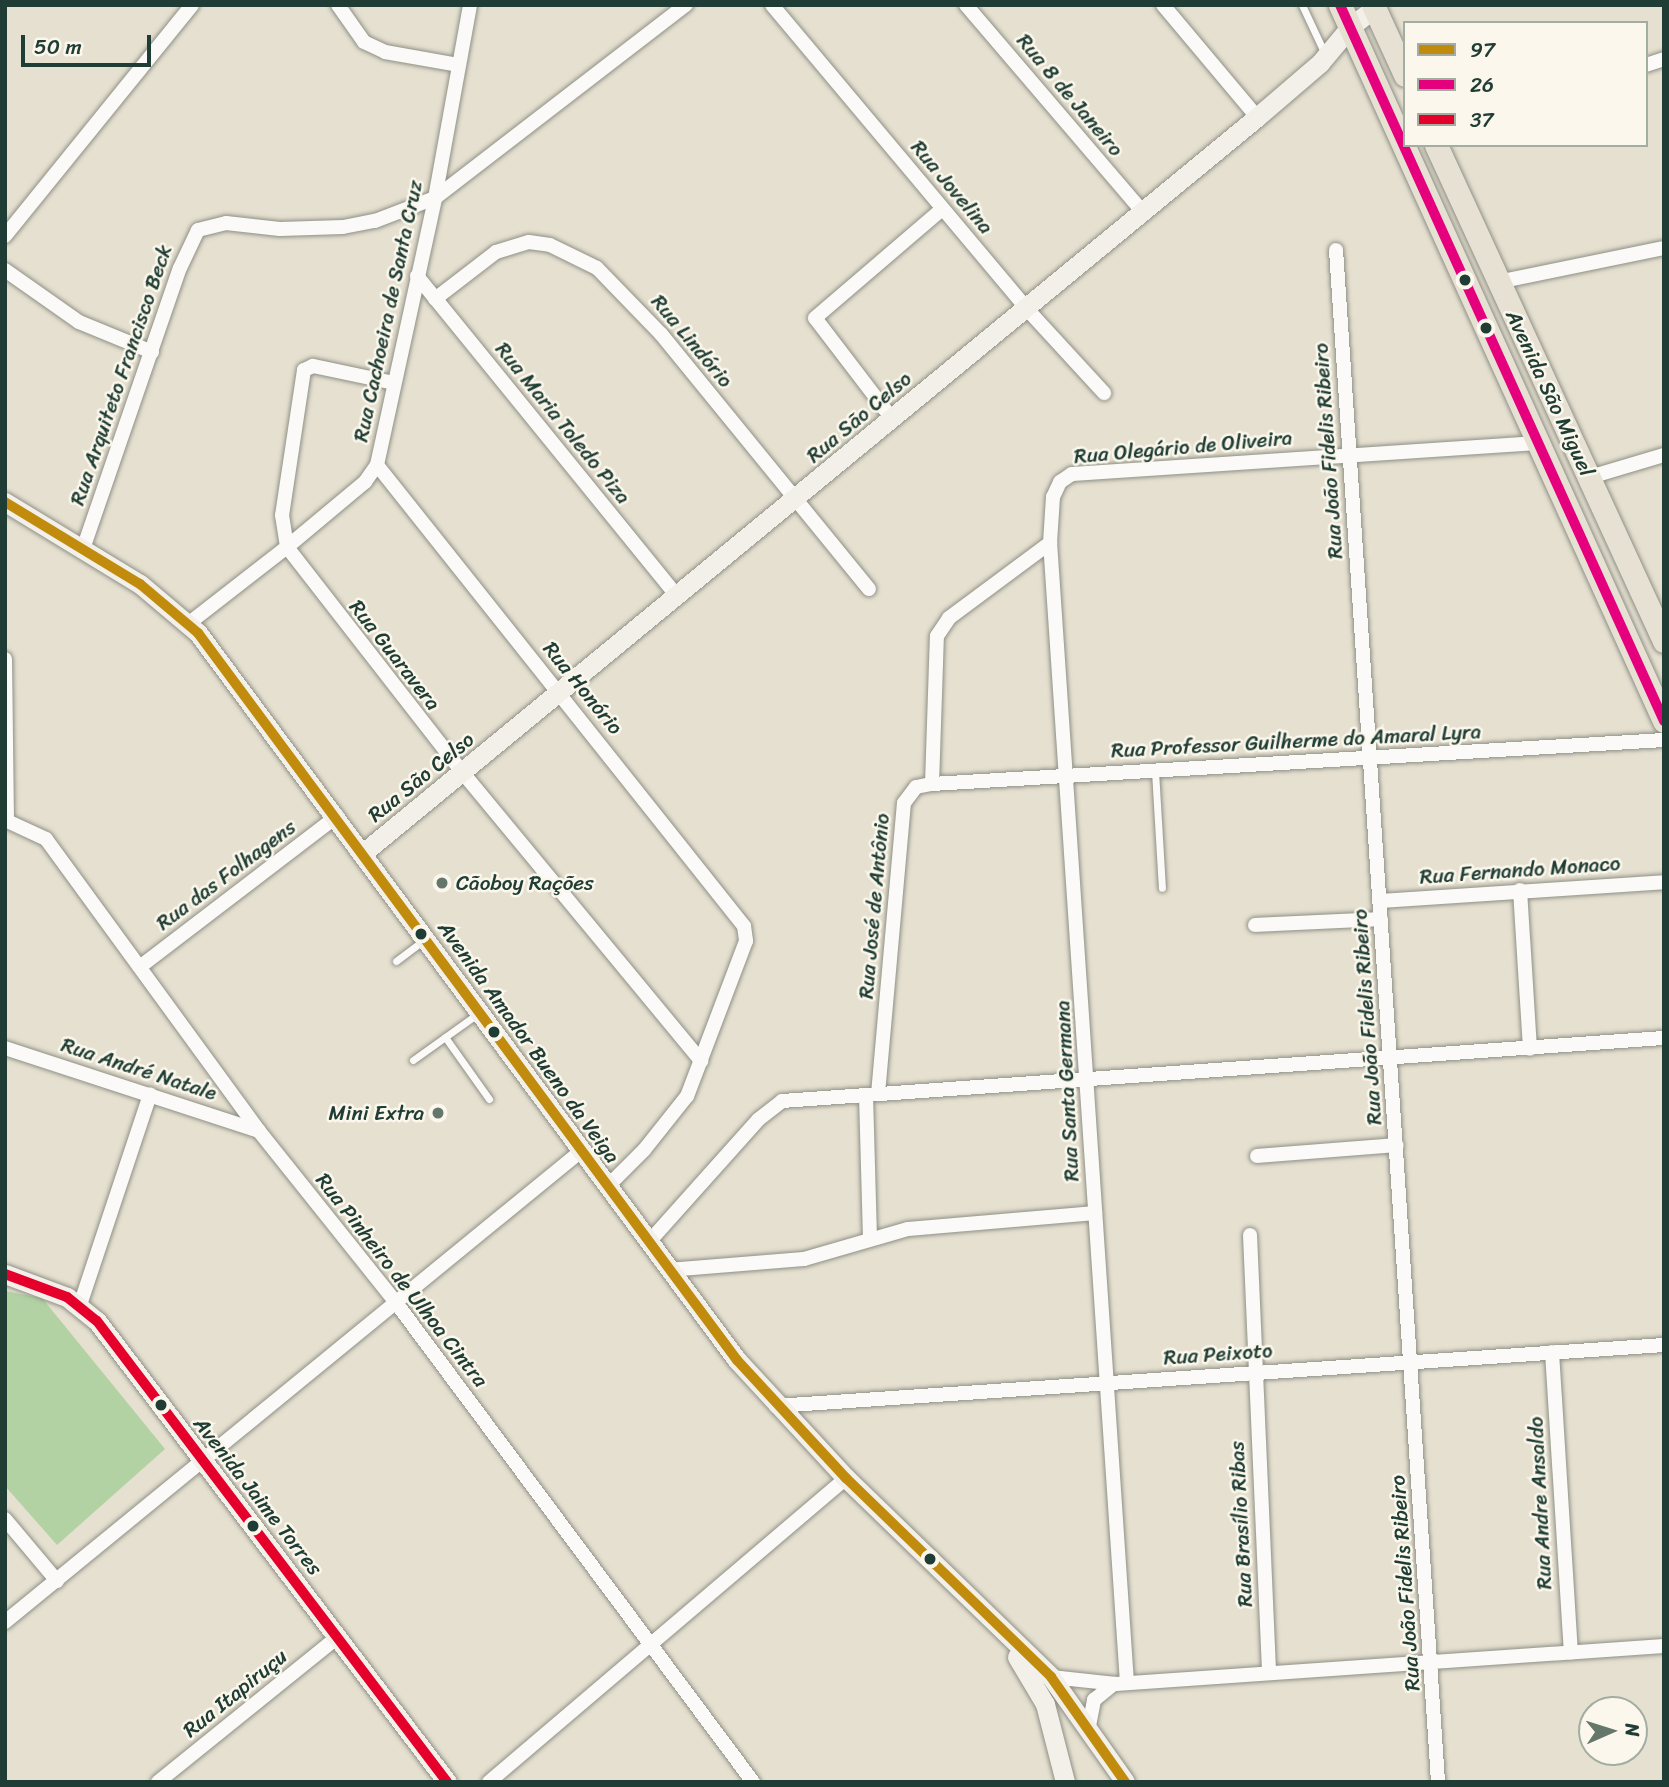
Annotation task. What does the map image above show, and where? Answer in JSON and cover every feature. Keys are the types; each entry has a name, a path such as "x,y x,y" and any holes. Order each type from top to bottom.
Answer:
{"main road":[{"name":"Avenida São Miguel","path":"1340,5 1403,144"},
{"path":"1376,6 1403,70"},
{"name":"Avenida São Miguel","path":"1404,147 1664,720"},
{"name":"Avenida São Miguel","path":"1437,147 1664,641"}],"street":[{"path":"5,236 192,5"},
{"path":"338,5 364,42 385,52 458,65"},
{"name":"Rua Cachoeira de Santa Cruz","path":"188,624 365,482 377,465 435,198 470,5"},
{"name":"Rua Arquiteto Francisco Beck","path":"83,549 189,245 208,225 315,230 343,227 375,221 435,198 686,5"},
{"name":"Rua Jovelina","path":"772,5 1025,307 1104,393"},
{"name":"Rua 8 de Janeiro","path":"966,5 1142,211"},
{"path":"1163,5 1257,117"},
{"name":"Rua São Celso","path":"363,853 893,420 1025,307 1257,117 1326,56 1350,27 1376,6"},
{"path":"893,420 815,318 942,209"},
{"name":"Rua Lindório","path":"435,299 510,245 529,242 550,245 580,259 618,287 661,334 870,589"},
{"path":"1498,282 1664,248"},
{"name":"Rua João Fidelis Ribeiro","path":"1336,250 1368,758 1412,1359 1438,1782"},
{"path":"5,270 79,322 152,352"},
{"name":"Rua Maria Toledo Piza","path":"417,276 677,596"},
{"path":"287,547 282,515 304,370 313,366 394,383"},
{"name":"Rua Olegário de Oliveira","path":"1053,497 1060,482 1072,474 1538,443"},
{"path":"1590,477 1664,455"},
{"name":"Rua Honório","path":"377,465 730,904 744,926 746,941 701,1061"},
{"name":"Rua Santa Germana","path":"1053,497 1050,543 1088,1079 1121,1683"},
{"name":"Avenida Amador Bueno da Veiga","path":"5,502 140,584 188,624 337,816 668,1270 776,1406 1001,1633 1051,1677 1125,1782"},
{"path":"932,784 937,636 949,618 1050,543"},
{"name":"Rua Guaravera","path":"287,547 463,773 701,1061"},
{"path":"5,659 6,820"},
{"name":"Rua Professor Guilherme do Amaral Lyra","path":"932,784 1664,740"},
{"name":"Rua José de Antônio","path":"870,1238 872,1094 904,803 916,787 932,784"},
{"name":"Rua das Folhagens","path":"141,966 337,816"},
{"name":"Rua Pinheiro de Ulhoa Cintra","path":"6,820 46,839 259,1131 397,1304 753,1782"},
{"name":"Rua Fernando Monaco","path":"1380,901 1664,882"},
{"path":"1520,890 1530,1049"},
{"path":"1255,925 1381,919"},
{"path":"648,1243 776,1104 872,1094 1664,1038"},
{"name":"Rua André Natale","path":"5,1048 259,1131"},
{"path":"607,1187 682,1104 701,1061"},
{"path":"80,1305 149,1094"},
{"path":"1256,1156 1396,1145"},
{"path":"5,1622 203,1464 580,1151"},
{"path":"668,1270 804,1259 870,1238 934,1226 1095,1213"},
{"name":"Rua Brasílio Ribas","path":"1250,1236 1269,1673"},
{"name":"Avenida Jaime Torres","path":"5,1274 80,1305 447,1782"},
{"name":"Rua Peixoto","path":"776,1406 1412,1359 1664,1345"},
{"name":"Rua Andre Ansaldo","path":"1552,1352 1571,1652"},
{"path":"489,1782 846,1478"},
{"path":"5,1519 57,1581"},
{"name":"Avenida Amador Bueno da Veiga","path":"1001,1633 1045,1704 1065,1782"},
{"name":"Rua Itapiruçu","path":"158,1782 338,1637"},
{"path":"1051,1677 1121,1683 1664,1646"},
{"path":"1088,1731 1094,1700 1121,1683"}],"lane":[{"path":"1302,5 1326,56"},
{"path":"1155,771 1162,888"},
{"path":"396,961 425,938"},
{"path":"413,1060 479,1013"},
{"path":"445,1037 489,1099"}],"green space":[{"path":"5,1291 42,1298 165,1449 57,1545 5,1486"}],"transit line":[{"name":"26","path":"1340,5 1403,144"},
{"name":"26","path":"1404,147 1664,721"},
{"name":"97","path":"5,502 140,584 198,633 737,1360 846,1478 1051,1677 1125,1782"},
{"name":"37","path":"5,1274 67,1297 97,1321 447,1782"}],"place":[{"name":"Cãoboy Rações","path":"442,883"},
{"name":"Mini Extra","path":"438,1113"}]}
